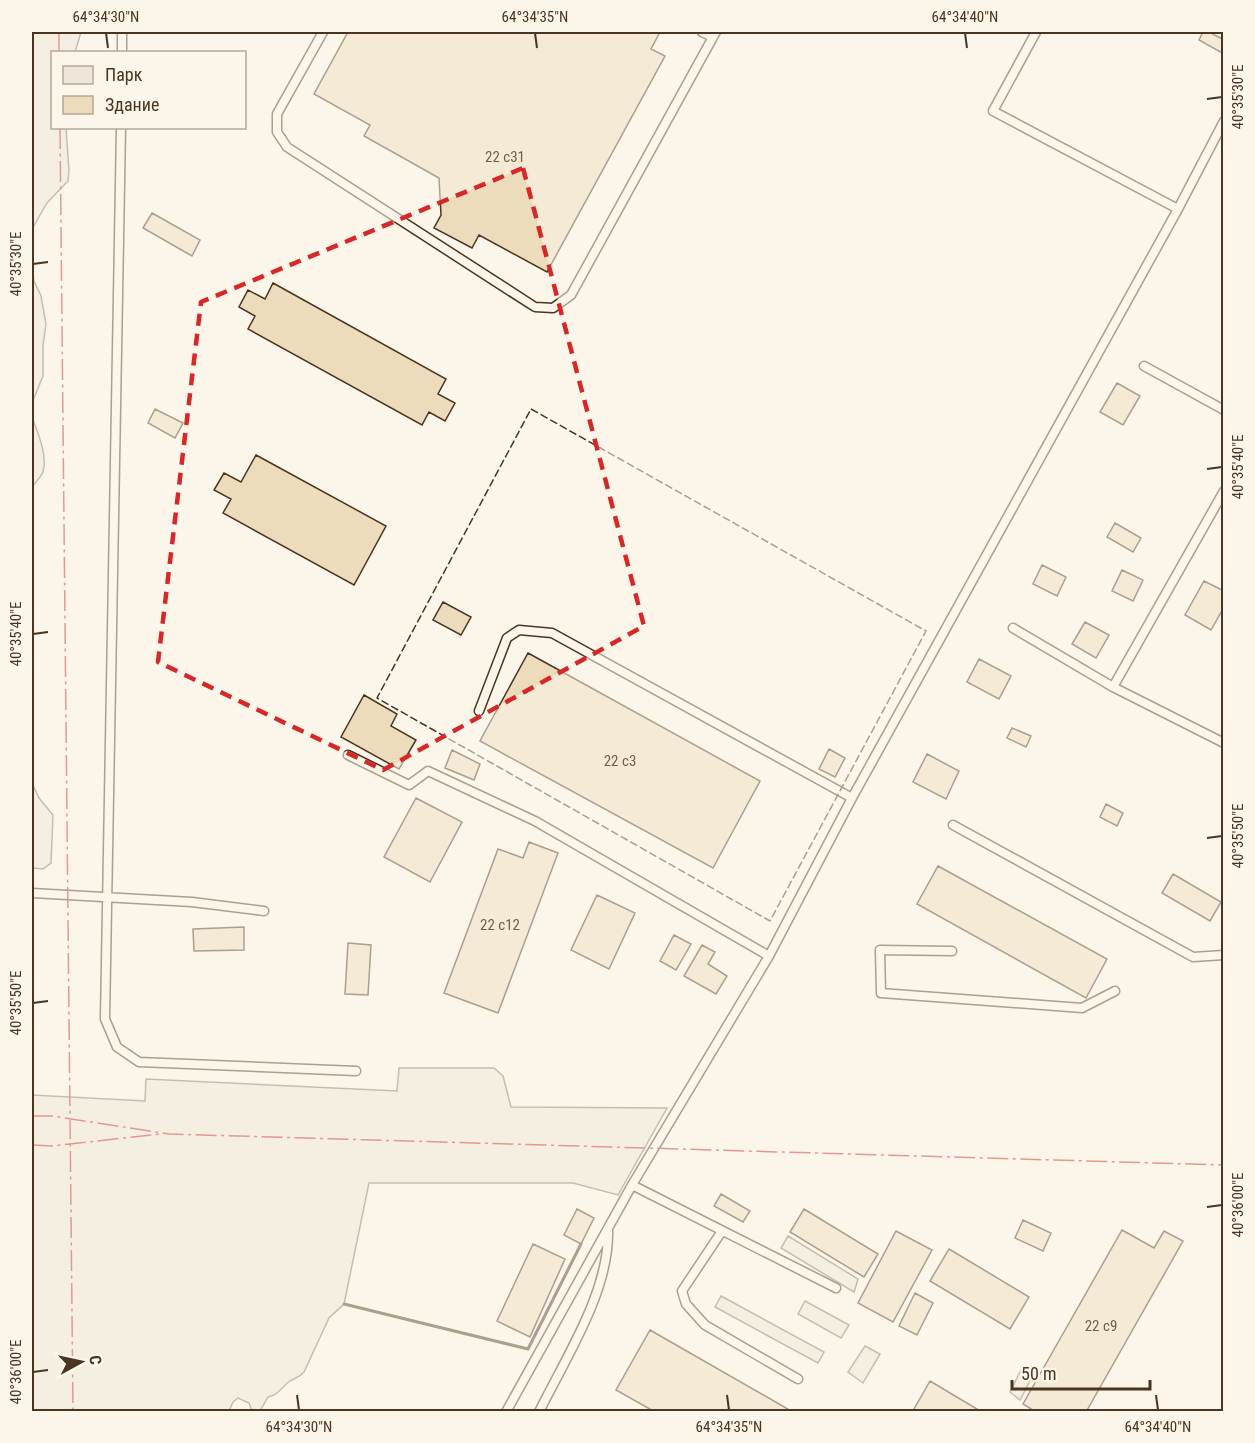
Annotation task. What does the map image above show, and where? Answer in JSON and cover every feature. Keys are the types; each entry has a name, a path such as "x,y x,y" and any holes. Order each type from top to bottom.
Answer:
{"lane":[{"path":"122,32 122,51"},
{"path":"323,32 277,114 277,132 288,147 535,307 553,308 571,295 714,34 702,32"},
{"path":"1036,32 993,111 1178,209"},
{"path":"506,1412 632,1185 769,956 852,798 1178,209 1224,121"},
{"path":"121,129 105,1019 117,1047 139,1062 356,1071"},
{"path":"1144,366 1224,410"},
{"path":"1113,687 1224,491"},
{"path":"1013,628 1113,687 1224,743"},
{"path":"479,711 507,638 519,630 552,633 852,798"},
{"path":"348,755 409,785 428,771 514,811 769,956"},
{"path":"953,825 1193,957 1224,955"},
{"path":"32,893 192,902 264,911"},
{"path":"952,951 880,950 881,993 1082,1008 1115,991"},
{"path":"632,1185 836,1288"},
{"path":"539,1412 595,1300 609,1248 608,1228"},
{"path":"722,1231 682,1291 686,1304 705,1325 798,1379"}],"highlighted area":[{"path":"523,168 644,626 383,770 158,662 201,302"}],"green space":[{"path":"32,32 81,32 75,51 51,51 51,129 66,129 68,181 47,203 32,229"},
{"path":"32,267 34,281 41,296 46,324 43,376 32,403"},
{"path":"32,417 41,443 44,465 42,474 32,487"},
{"path":"32,783 39,798 53,815 51,863 43,869 32,868"},
{"path":"399,1068 494,1068 503,1076 511,1107 667,1108 618,1195 573,1183 369,1183 344,1304 329,1318 304,1372 268,1397 260,1411 252,1411 249,1403 238,1398 233,1402 229,1411 32,1411 32,1095 145,1101 146,1079 397,1091"}],"shaded area":[{"path":"788,1236 858,1279 854,1292 781,1248"},
{"path":"721,1296 824,1352 818,1363 715,1307"},
{"path":"805,1301 849,1325 841,1338 798,1314"},
{"path":"865,1346 880,1354 863,1383 848,1372"},
{"path":"1023,1366 1034,1373 1020,1400 1010,1392"}],"building":[{"path":"348,32 654,32 659,34 651,49 665,56 547,272 479,235 472,248 434,228 441,215 439,178 364,136 370,125 314,94"},
{"path":"1203,32 1209,32 1224,40 1224,54 1199,40"},
{"path":"152,213 200,240 192,256 143,228"},
{"path":"273,283 446,379 438,394 455,403 445,421 429,412 422,425 248,329 255,316 239,307 248,290 265,299"},
{"path":"1117,383 1140,396 1123,425 1100,412"},
{"path":"155,409 183,423 175,438 148,423"},
{"path":"256,455 386,526 354,585 223,513 231,499 214,490 224,473 241,482"},
{"path":"1115,523 1141,538 1133,552 1107,537"},
{"path":"1042,565 1066,577 1057,596 1033,584"},
{"path":"1122,570 1143,580 1133,601 1112,591"},
{"path":"1204,581 1224,591 1224,607 1211,630 1185,615"},
{"path":"443,602 471,617 461,635 433,620"},
{"path":"1085,622 1109,635 1096,658 1072,644"},
{"path":"528,653 760,781 713,868 480,741"},
{"path":"979,659 1011,676 999,699 967,682"},
{"path":"364,695 397,714 391,726 416,740 399,769 341,737"},
{"path":"1012,728 1031,736 1026,747 1007,738"},
{"path":"829,749 845,758 835,777 819,769"},
{"path":"452,750 480,764 474,780 445,768"},
{"path":"927,754 959,771 946,799 913,782"},
{"path":"416,798 462,822 430,882 384,857"},
{"path":"1106,804 1123,813 1117,826 1100,817"},
{"path":"529,842 558,853 498,1013 444,993 498,849 523,858"},
{"path":"938,866 1107,959 1086,998 917,904"},
{"path":"1173,874 1221,902 1210,921 1162,893"},
{"path":"597,895 635,913 609,969 571,950"},
{"path":"244,927 244,950 194,951 193,929"},
{"path":"674,935 691,944 676,970 660,961"},
{"path":"348,943 371,945 368,995 345,994"},
{"path":"702,945 715,952 708,964 727,976 716,994 684,976"},
{"path":"721,1194 750,1211 743,1222 714,1206"},
{"path":"577,1209 594,1218 581,1244 564,1235"},
{"path":"804,1209 878,1254 864,1277 790,1232"},
{"path":"1023,1220 1051,1233 1043,1251 1015,1238"},
{"path":"1122,1230 1154,1248 1164,1231 1183,1241 1086,1412 1036,1412 1023,1404"},
{"path":"896,1231 932,1250 893,1322 858,1303"},
{"path":"533,1244 565,1259 530,1337 497,1321"},
{"path":"949,1249 1029,1297 1010,1329 930,1281"},
{"path":"915,1293 933,1303 917,1335 899,1326"},
{"path":"650,1330 793,1412 655,1412 616,1390"},
{"path":"930,1381 982,1412 918,1412 914,1409"}],"fence":[{"path":"531,409 926,631 770,921 377,698 531,409"}],"wall":[{"path":"344,1304 528,1349 581,1244"}],"power":[{"path":"59,32 59,51"},
{"path":"60,129 73,1412"},
{"path":"32,1116 52,1116 169,1134 1224,1165"},
{"path":"32,1145 52,1146 160,1134"}]}
